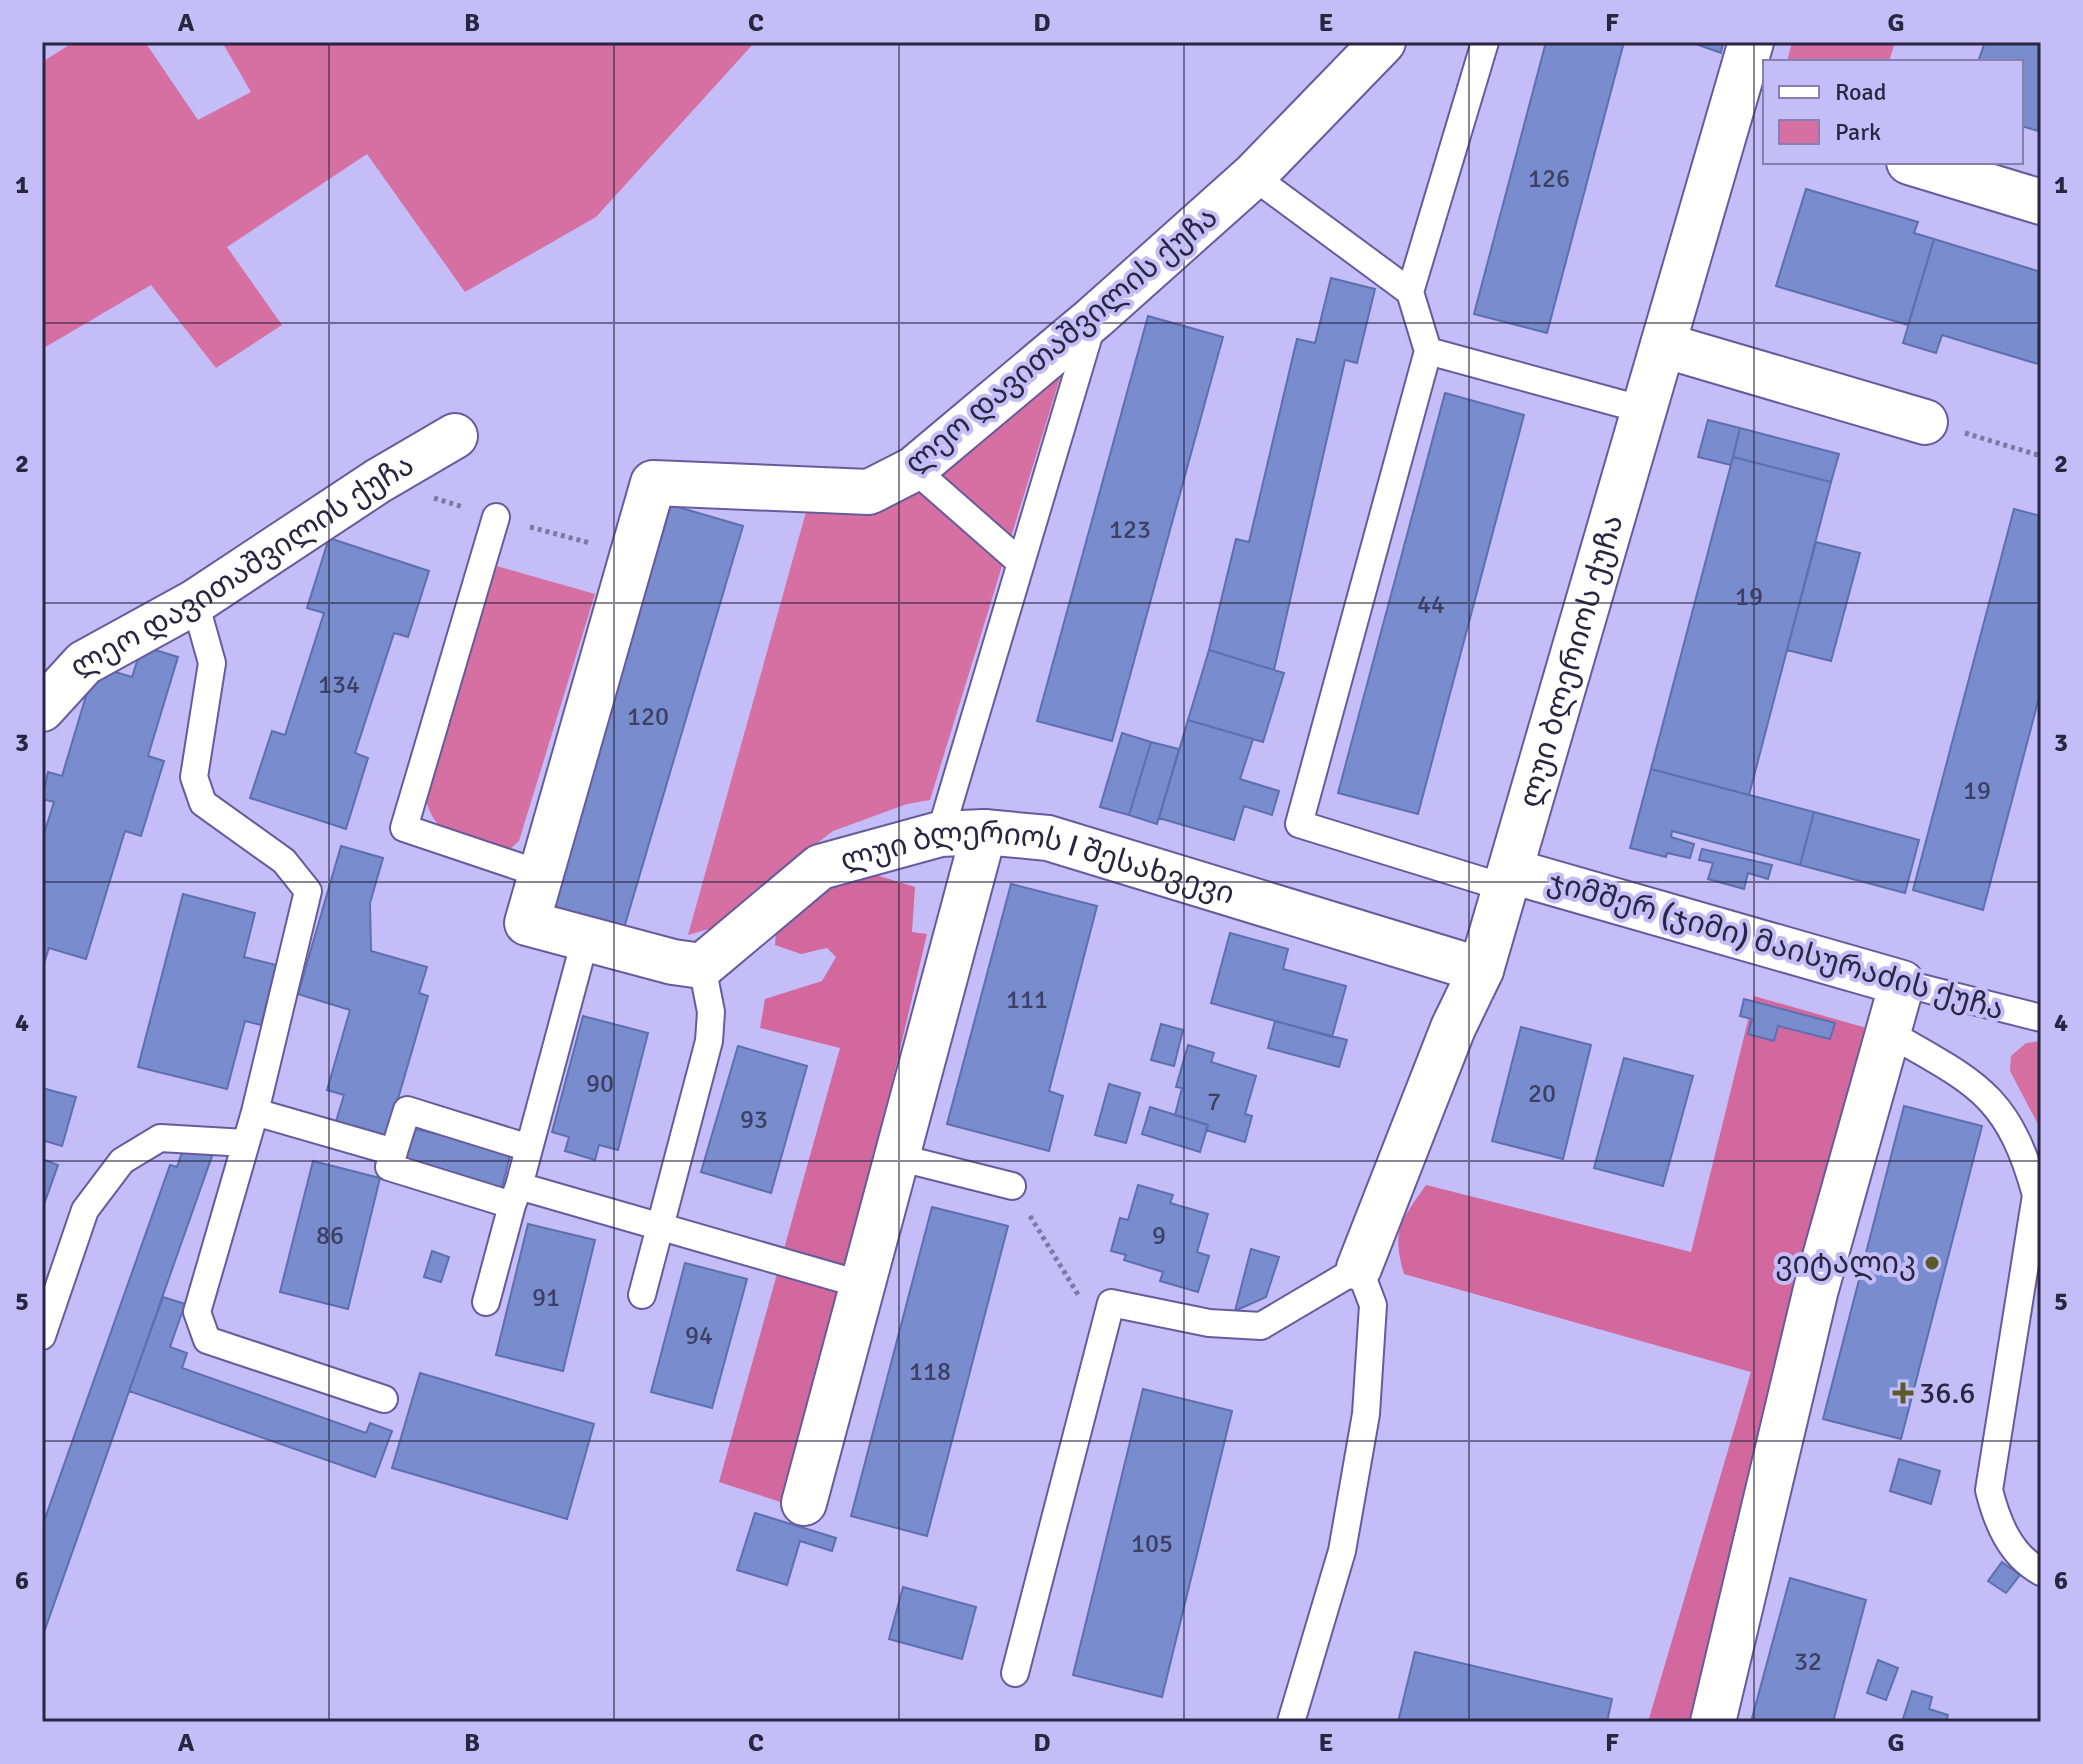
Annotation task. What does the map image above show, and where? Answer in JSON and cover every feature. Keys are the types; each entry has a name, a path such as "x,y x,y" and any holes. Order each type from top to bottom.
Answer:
{"street":[{"name":"ლეო დავითაშვილის ქუჩა","path":"585,940 527,923 653,483 869,492 914,469 1094,318 1253,176 1383,42"},
{"name":"ლუი ბლერიოს ქუჩა","path":"1359,1268 1453,1028 1481,970 1663,345 1748,113 1751,42"},
{"path":"1916,164 2041,202"},
{"path":"1663,345 1925,422"},
{"name":"ლეო დავითაშვილის ქუჩა","path":"42,709 84,663 195,602 378,481 455,436"},
{"path":"804,1503 984,832"},
{"name":"ლუი ბლერიოს I შესახვევი","path":"702,966 820,867 940,834 984,832 1048,838 1481,970"},
{"name":"ჯიმშერ (ჯიმი) მაისურაძის ქუჩა","path":"1509,879 1902,983"},
{"path":"585,940 702,966"},
{"path":"1713,1722 1816,1289 1902,983"}],"lane":[{"path":"1485,42 1410,292 1428,351 1299,824 1509,879"},
{"path":"1253,176 1410,292"},
{"path":"940,834 1094,318"},
{"path":"1428,351 1644,410"},
{"path":"914,469 1021,563"},
{"path":"496,517 404,828 541,874"},
{"path":"195,602 212,663 194,777 203,803 284,861 308,891 255,1112 197,1312 207,1340 384,1399"},
{"path":"486,1302 585,940"},
{"path":"642,1295 709,1041 711,1012 702,966"},
{"name":"ჯიმშერ (ჯიმი) მაისურაძის ქუჩა","path":"1902,983 2041,1018"},
{"path":"1889,1033 1973,1082 2007,1118 2026,1159 2036,1195 2030,1298 1989,1490 1998,1526 2029,1565 2041,1572"},
{"path":"529,1148 407,1110 389,1167 661,1227 863,1285"},
{"path":"255,1112 394,1152"},
{"path":"42,1336 85,1210 122,1161 160,1138 246,1143"},
{"path":"897,1157 1012,1186"},
{"path":"1015,1673 1111,1303 1209,1323 1261,1326 1359,1268 1373,1305 1366,1414 1342,1551 1291,1722"}],"path":[{"path":"1925,422 2041,456"},
{"path":"1012,1186 1078,1295 1111,1303"}],"green space":[{"path":"74,42 145,42 198,120 251,92 222,42 755,42 596,217 465,292 367,154 227,247 282,325 216,368 151,285 42,349 42,62"},
{"path":"1792,42 1895,42 1890,60 1788,60"},
{"path":"1063,368 930,800 907,804 833,831 754,891 726,924 688,935 808,505 841,514 887,505"},
{"path":"490,564 595,594 519,841 507,852 465,839 443,828 428,807 425,792"},
{"path":"2041,1041 2041,1130 2010,1071 2011,1056 2026,1043"}],"shaded area":[{"path":"876,875 915,887 912,932 927,934 793,1506 719,1482 840,1048 760,1028 765,999 822,981 836,957 827,948 801,954 775,945 776,931 827,881"},
{"path":"1754,996 1884,1033 1697,1722 1648,1722 1751,1372 1404,1274 1398,1247 1399,1236 1405,1217 1426,1185 1691,1252"}],"building":[{"path":"1546,42 1624,42 1547,333 1474,314"},
{"path":"1690,42 1723,42 1721,53"},
{"path":"1985,42 2041,42 2038,131 2023,127 2023,60 1979,60"},
{"path":"1806,189 1918,222 1914,233 1934,239 1908,325 1776,286"},
{"path":"1934,239 2041,272 2041,365 1942,335 1936,353 1903,343"},
{"path":"1331,278 1375,289 1357,363 1345,360 1274,670 1209,650 1236,539 1249,542 1297,339 1315,343"},
{"path":"1148,316 1223,337 1112,741 1037,721"},
{"path":"1445,393 1524,415 1418,814 1338,793"},
{"path":"1708,420 1740,428 1731,465 1698,457"},
{"path":"1740,428 1839,454 1831,482 1733,457"},
{"path":"1733,457 1831,482 1749,795 1651,769"},
{"path":"671,505 743,526 624,928 552,906"},
{"path":"2014,509 2041,516 2041,690 1983,910 1913,890"},
{"path":"329,538 429,571 408,637 394,633 355,753 368,758 346,829 250,798 272,731 285,735 324,613 307,608"},
{"path":"1816,542 1860,553 1831,661 1787,650"},
{"path":"142,646 178,657 148,756 164,761 141,836 125,831 86,959 49,948 42,969 42,840 54,802 42,799 48,772 62,776 95,666 132,677"},
{"path":"1209,650 1284,673 1263,742 1188,720"},
{"path":"1188,720 1253,739 1240,779 1279,791 1272,815 1244,806 1234,840 1159,818"},
{"path":"1122,733 1151,742 1129,815 1100,807"},
{"path":"1151,742 1179,749 1157,824 1129,815"},
{"path":"1651,769 1814,812 1800,865 1672,831 1671,837 1694,844 1690,858 1667,853 1666,857 1630,848"},
{"path":"1814,812 1919,840 1905,893 1800,865"},
{"path":"341,846 383,858 370,903 371,951 427,967 419,993 428,996 385,1143 334,1128 344,1095 327,1090 350,1010 298,994"},
{"path":"1702,849 1772,865 1768,879 1748,873 1744,889 1708,879 1713,863 1699,860"},
{"path":"1011,884 1097,906 1049,1091 1063,1096 1049,1151 947,1124"},
{"path":"183,894 255,913 244,957 276,965 261,1025 245,1021 227,1089 138,1067"},
{"path":"1230,933 1288,949 1283,969 1346,986 1332,1037 1211,1003"},
{"path":"1744,999 1835,1023 1830,1039 1778,1026 1774,1041 1748,1034 1752,1019 1740,1016"},
{"path":"583,1016 648,1033 618,1150 599,1145 595,1160 565,1151 569,1137 552,1132"},
{"path":"1275,1021 1347,1040 1339,1067 1268,1048"},
{"path":"1161,1024 1183,1030 1174,1066 1151,1060"},
{"path":"1521,1027 1591,1045 1563,1159 1492,1141"},
{"path":"1188,1045 1214,1053 1211,1062 1256,1076 1245,1114 1252,1116 1245,1142 1206,1130 1208,1125 1175,1115 1182,1088 1176,1087"},
{"path":"738,1046 807,1066 771,1193 701,1172"},
{"path":"1624,1058 1693,1076 1663,1186 1594,1168"},
{"path":"1109,1084 1140,1093 1126,1143 1095,1135"},
{"path":"42,1088 76,1097 62,1146 42,1140"},
{"path":"1904,1106 1982,1126 1901,1439 1823,1419"},
{"path":"1150,1107 1208,1125 1200,1152 1142,1134"},
{"path":"411,1128 511,1151 502,1188 403,1165"},
{"path":"184,1146 212,1156 42,1638 42,1527 170,1165 177,1167"},
{"path":"42,1159 58,1165 42,1210"},
{"path":"313,1161 380,1178 348,1309 280,1292"},
{"path":"1138,1185 1173,1195 1170,1203 1208,1214 1197,1252 1209,1256 1198,1292 1160,1281 1163,1272 1124,1260 1126,1255 1111,1251 1120,1218 1128,1220"},
{"path":"932,1207 1008,1226 927,1536 851,1516"},
{"path":"528,1224 595,1240 563,1371 496,1355"},
{"path":"1251,1249 1279,1257 1266,1297 1235,1311"},
{"path":"432,1251 449,1257 441,1282 424,1277"},
{"path":"685,1263 747,1279 712,1408 651,1392"},
{"path":"163,1297 185,1304 170,1347 187,1353 182,1368 366,1433 370,1423 392,1431 375,1477 129,1391"},
{"path":"420,1373 594,1424 567,1519 392,1468"},
{"path":"1143,1389 1232,1411 1162,1697 1073,1675"},
{"path":"1899,1459 1940,1471 1931,1504 1890,1491"},
{"path":"755,1513 836,1538 832,1551 800,1541 787,1585 737,1570"},
{"path":"2002,1562 2020,1575 2006,1593 1988,1581"},
{"path":"1790,1578 1866,1600 1833,1722 1751,1722"},
{"path":"903,1587 976,1607 962,1659 889,1639"},
{"path":"1415,1652 1612,1699 1607,1722 1398,1722"},
{"path":"1878,1660 1898,1668 1886,1700 1867,1693"},
{"path":"1912,1691 1932,1697 1929,1709 1948,1715 1946,1722 1902,1722"}],"place":[{"name":"ვიტალიკ","path":"1932,1263"},
{"name":"36.6","path":"1903,1393"}]}
